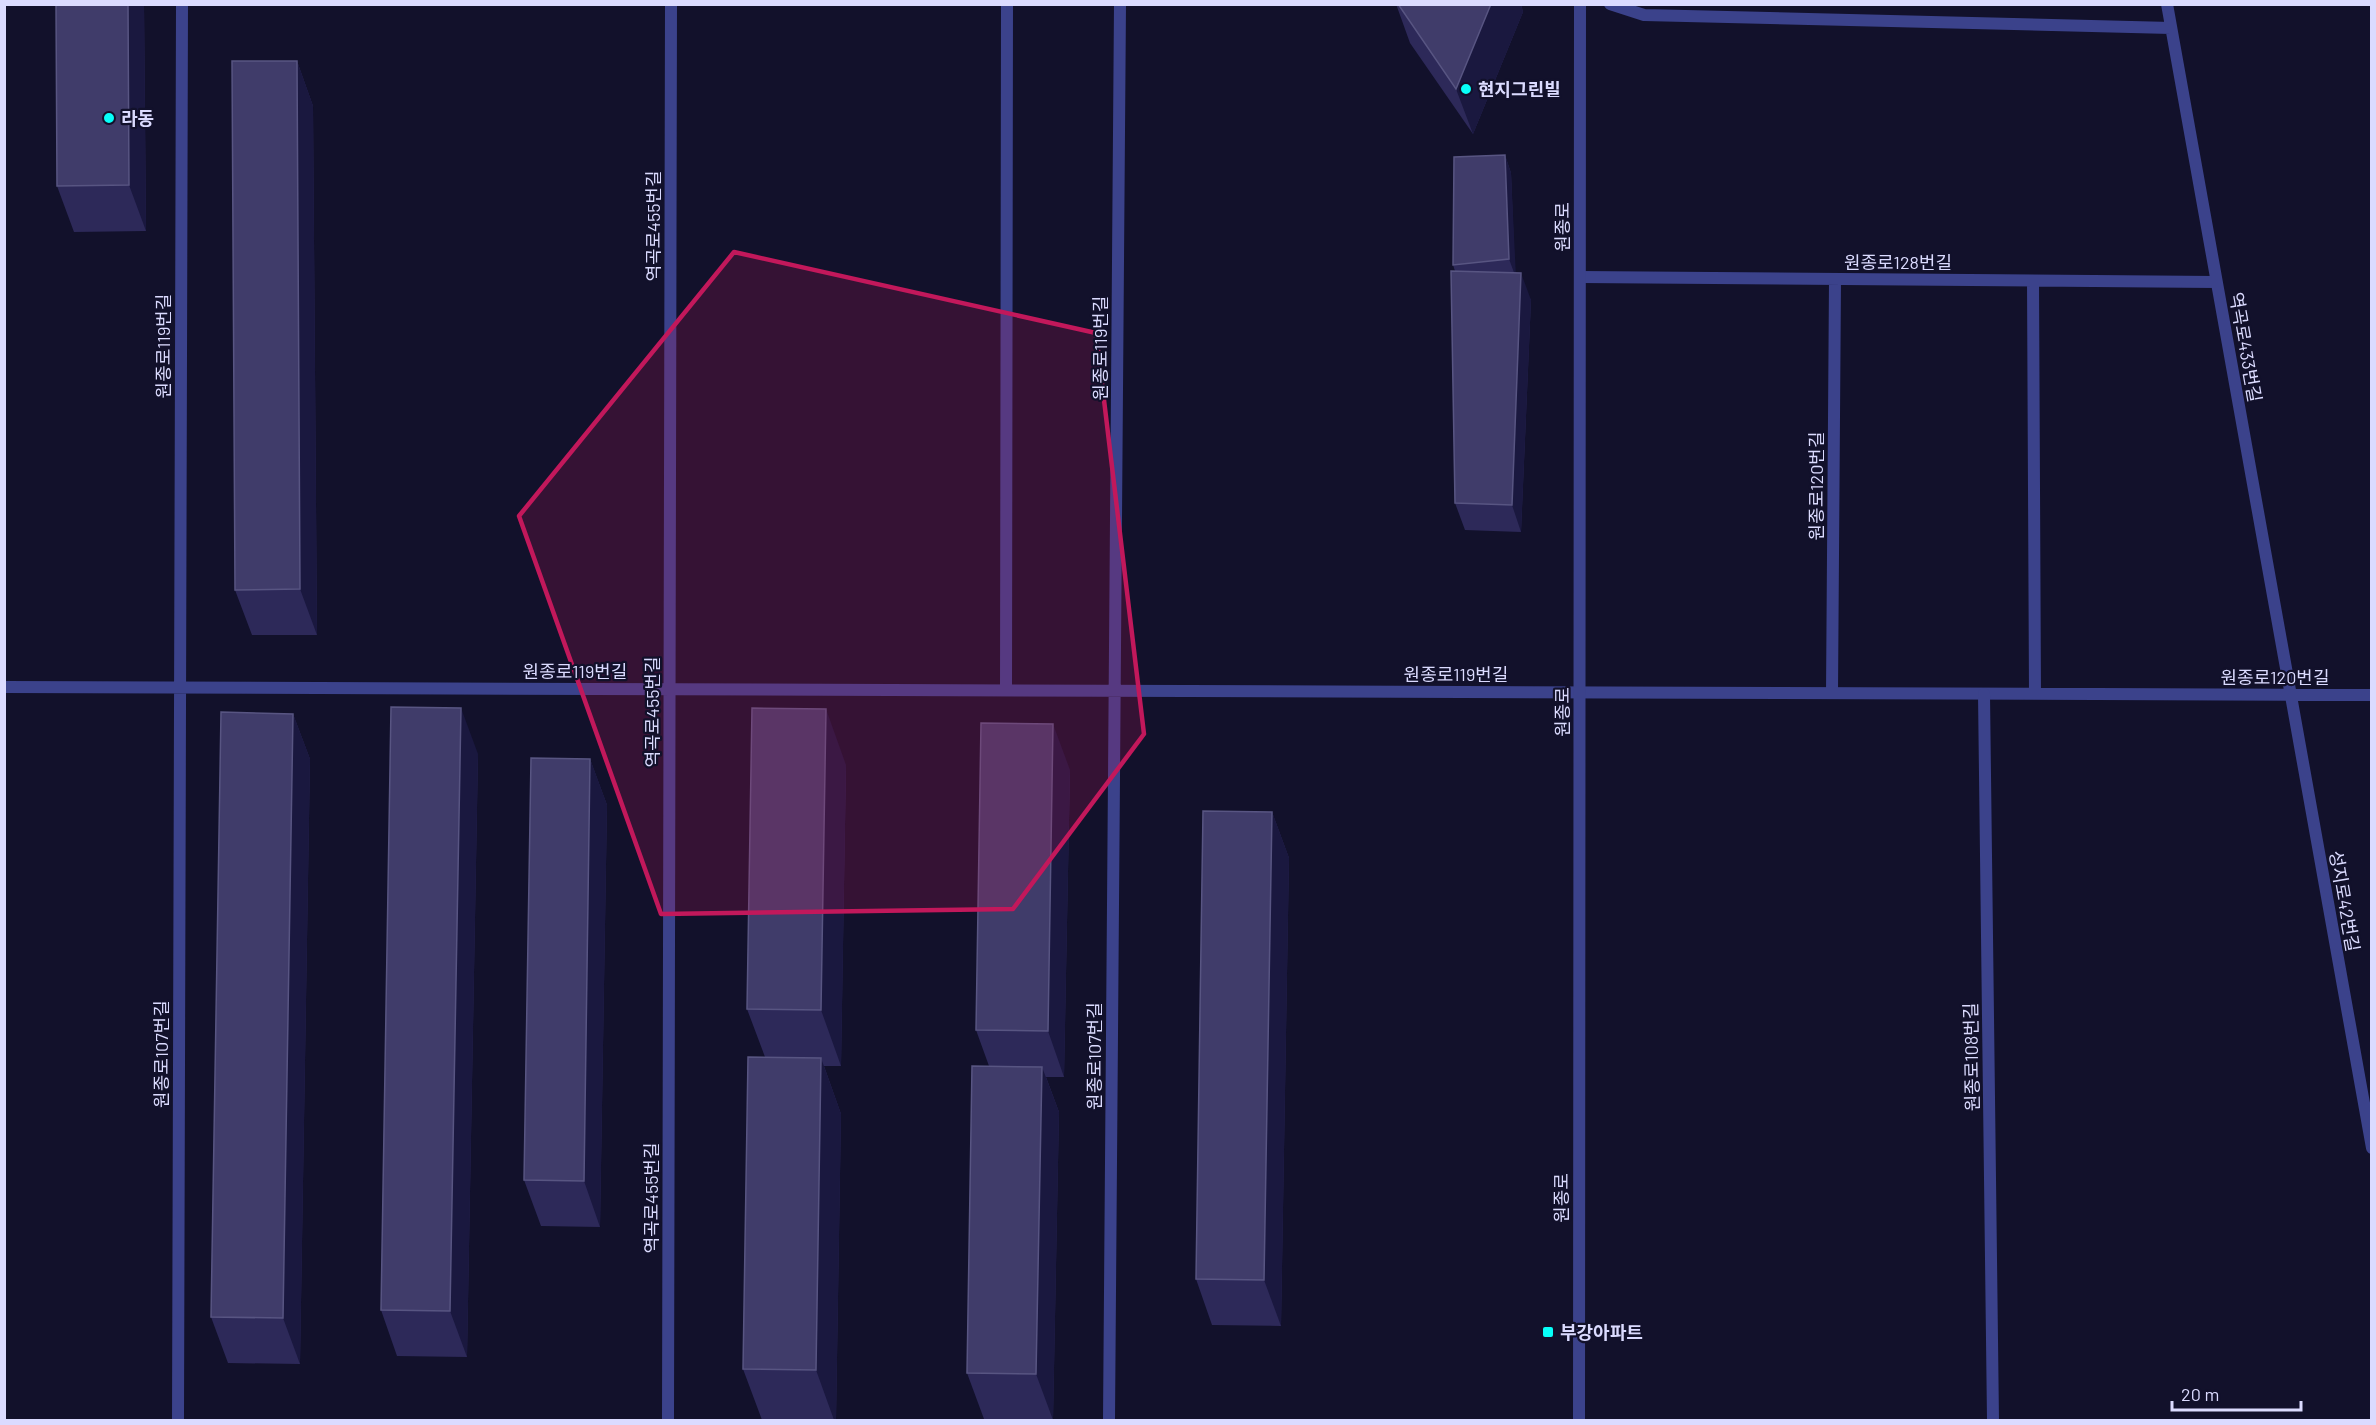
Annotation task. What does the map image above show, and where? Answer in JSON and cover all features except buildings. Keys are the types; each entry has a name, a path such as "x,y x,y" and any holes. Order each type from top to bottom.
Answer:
{"street":[{"name":"원종로119번길","path":"181,687 182,4"},
{"name":"역곡로455번길","path":"668,1420 671,4"},
{"path":"1006,690 1007,4"},
{"name":"원종로119번길","path":"1115,691 1120,4"},
{"name":"원종로","path":"1579,1420 1580,4"},
{"path":"1610,4 1644,15 2171,28"},
{"name":"역곡로433번길","path":"2167,4 2290,695"},
{"name":"원종로128번길","path":"1580,277 2216,282"},
{"name":"원종로120번길","path":"1832,693 1835,280"},
{"path":"2033,281 2035,694"},
{"name":"원종로119번길","path":"4,687 1580,693"},
{"name":"원종로107번길","path":"178,1420 181,687"},
{"name":"원종로107번길","path":"1109,1420 1115,691"},
{"name":"원종로120번길","path":"1580,693 2372,695"},
{"name":"원종로108번길","path":"1984,694 1993,1420"},
{"name":"성지로42번길","path":"2290,695 2372,1148"}],"highlighted area":[{"path":"734,252 1096,333 1144,734 1013,909 661,914 519,516"}],"place":[{"name":"현지그린빌","path":"1466,89"},
{"name":"라동","path":"109,118"},
{"name":"부강아파트","path":"1548,1332"}]}
